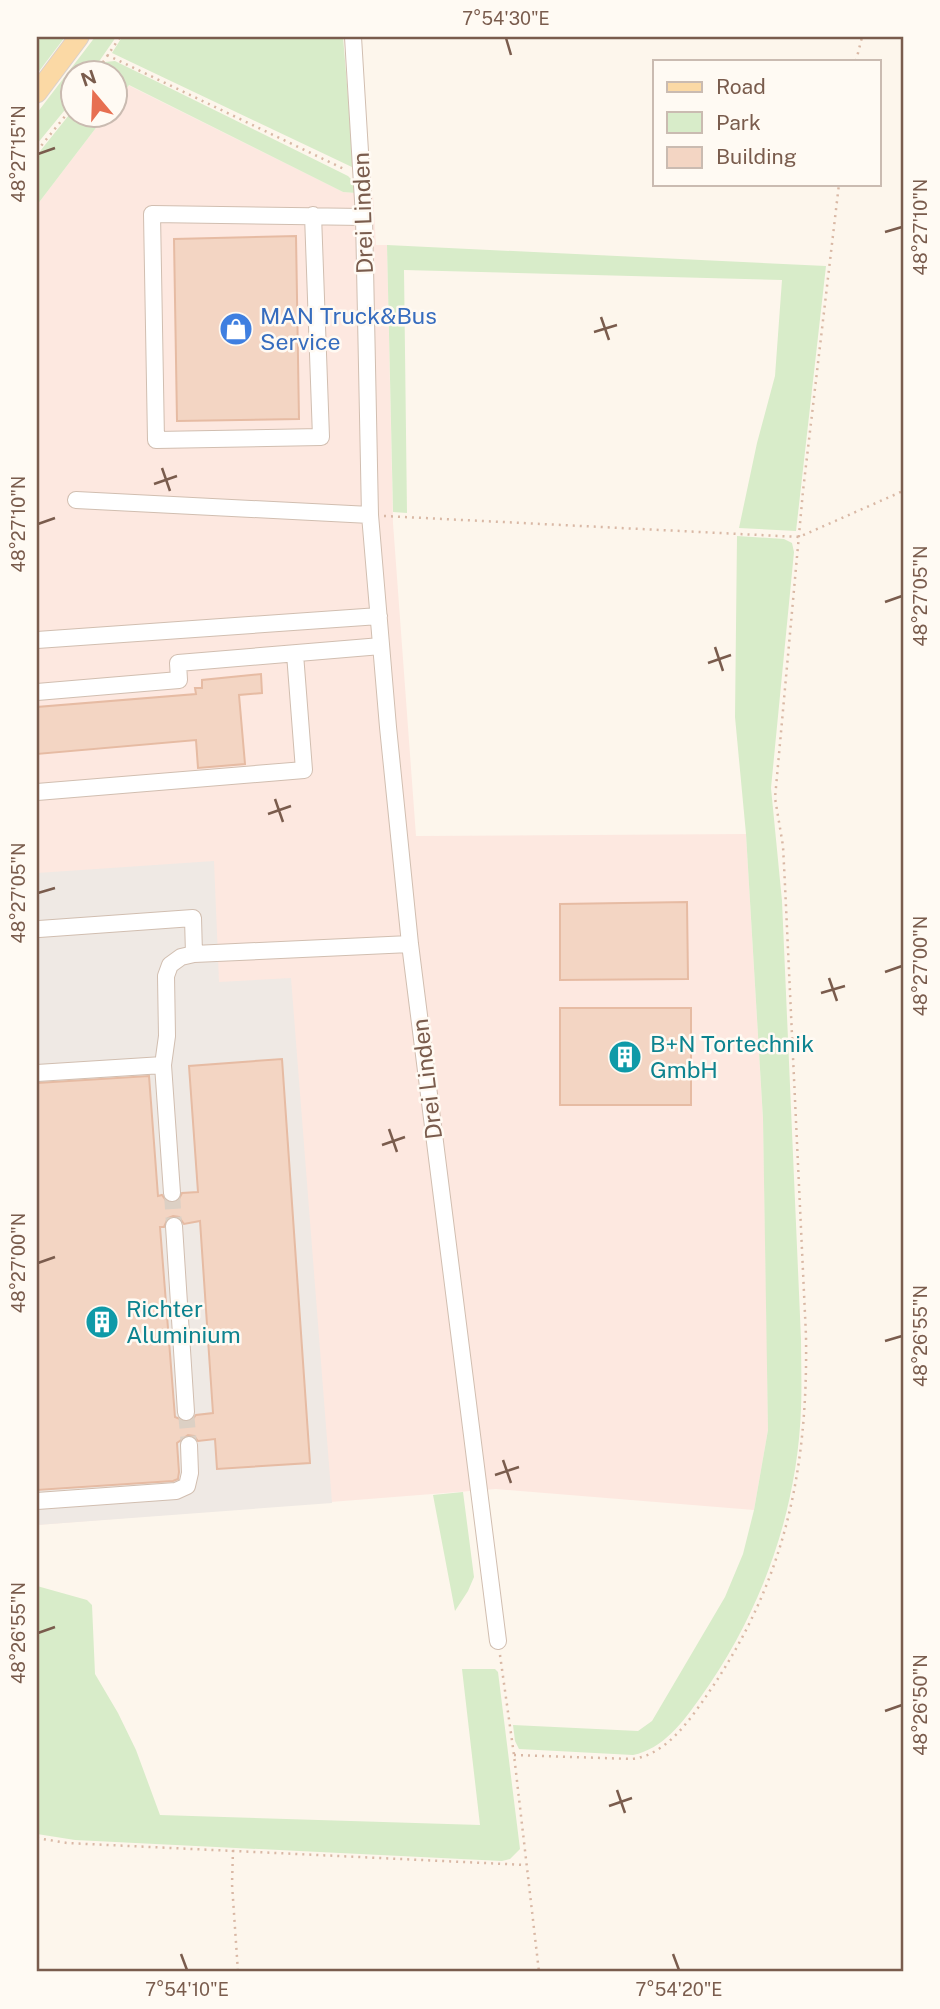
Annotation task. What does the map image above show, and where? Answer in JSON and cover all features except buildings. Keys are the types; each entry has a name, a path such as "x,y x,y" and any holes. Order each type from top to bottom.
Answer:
{"main road":[{"path":"37,93 79,37"}],"street":[{"name":"Drei Linden","path":"353,37 364,217 370,515 381,646 411,944 498,1641"},
{"path":"313,215 321,437 156,440 152,214 313,215 364,217"},
{"path":"76,500 370,515"},
{"path":"37,640 379,616"},
{"path":"37,692 179,680 178,663 381,646"},
{"path":"37,792 304,770 295,654"},
{"path":"39,929 193,918 194,954"},
{"path":"172,1193 163,1065 167,1036 166,976 170,965 181,957 194,954 411,944"},
{"path":"37,1073 163,1065"},
{"path":"174,1226 186,1412"},
{"path":"37,1501 177,1491 187,1486 190,1473 189,1444"}],"path":[{"path":"104,60 120,37"},
{"path":"856,60 862,37"},
{"path":"107,55 362,177"},
{"path":"37,151 60,122"},
{"path":"514,1755 632,1759 656,1753 672,1739 698,1709 748,1630 769,1580 787,1525 798,1478 804,1434 806,1349 784,872 775,798 809,436 839,186"},
{"path":"370,515 799,537 903,491"},
{"path":"498,1641 539,1972"},
{"path":"37,1838 67,1843 526,1866"},
{"path":"233,1850 232,1884 238,1972"}],"shaded area":[{"path":"130,86 343,192 373,194 376,245 387,245 393,523 416,836 746,834 763,1120 767,1344 768,1430 754,1510 496,1489 37,1525 37,205 94,130 130,130"},
{"path":"214,861 219,982 291,978 332,1503 37,1525 37,873"}],"green space":[{"path":"41,37 65,37 37,74 37,44"},
{"path":"95,37 116,37 100,60 77,60"},
{"path":"122,37 343,37 354,168 130,60 112,53"},
{"path":"130,68 348,176 355,183 356,193 343,192 130,86"},
{"path":"60,83 60,116 37,144 37,113"},
{"path":"60,126 60,130 94,130 37,205 37,155"},
{"path":"387,245 826,266 796,531 739,528 775,376 782,280 404,270 407,513 393,512"},
{"path":"737,536 784,539 792,543 794,552 771,788 782,901 801,1339 801,1409 792,1486 772,1561 741,1632 700,1698 663,1741 633,1755 519,1749 513,1725 638,1731 652,1721 725,1597 743,1554 754,1510 768,1430 763,1119 746,834 735,717"},
{"path":"463,1492 474,1577 455,1611 433,1495"},
{"path":"37,1586 87,1600 92,1605 95,1674 136,1750 160,1815 480,1825 462,1669 495,1669 498,1672 520,1849 510,1859 502,1861 75,1840 37,1834"}],"tunnel":[{"path":"172,1193 174,1226"},
{"path":"186,1412 189,1445"}],"place":[{"name":"MAN Truck&Bus Service","path":"236,329"},
{"name":"B+N Tortechnik GmbH","path":"625,1057"},
{"name":"Richter Aluminium","path":"102,1322"}]}
